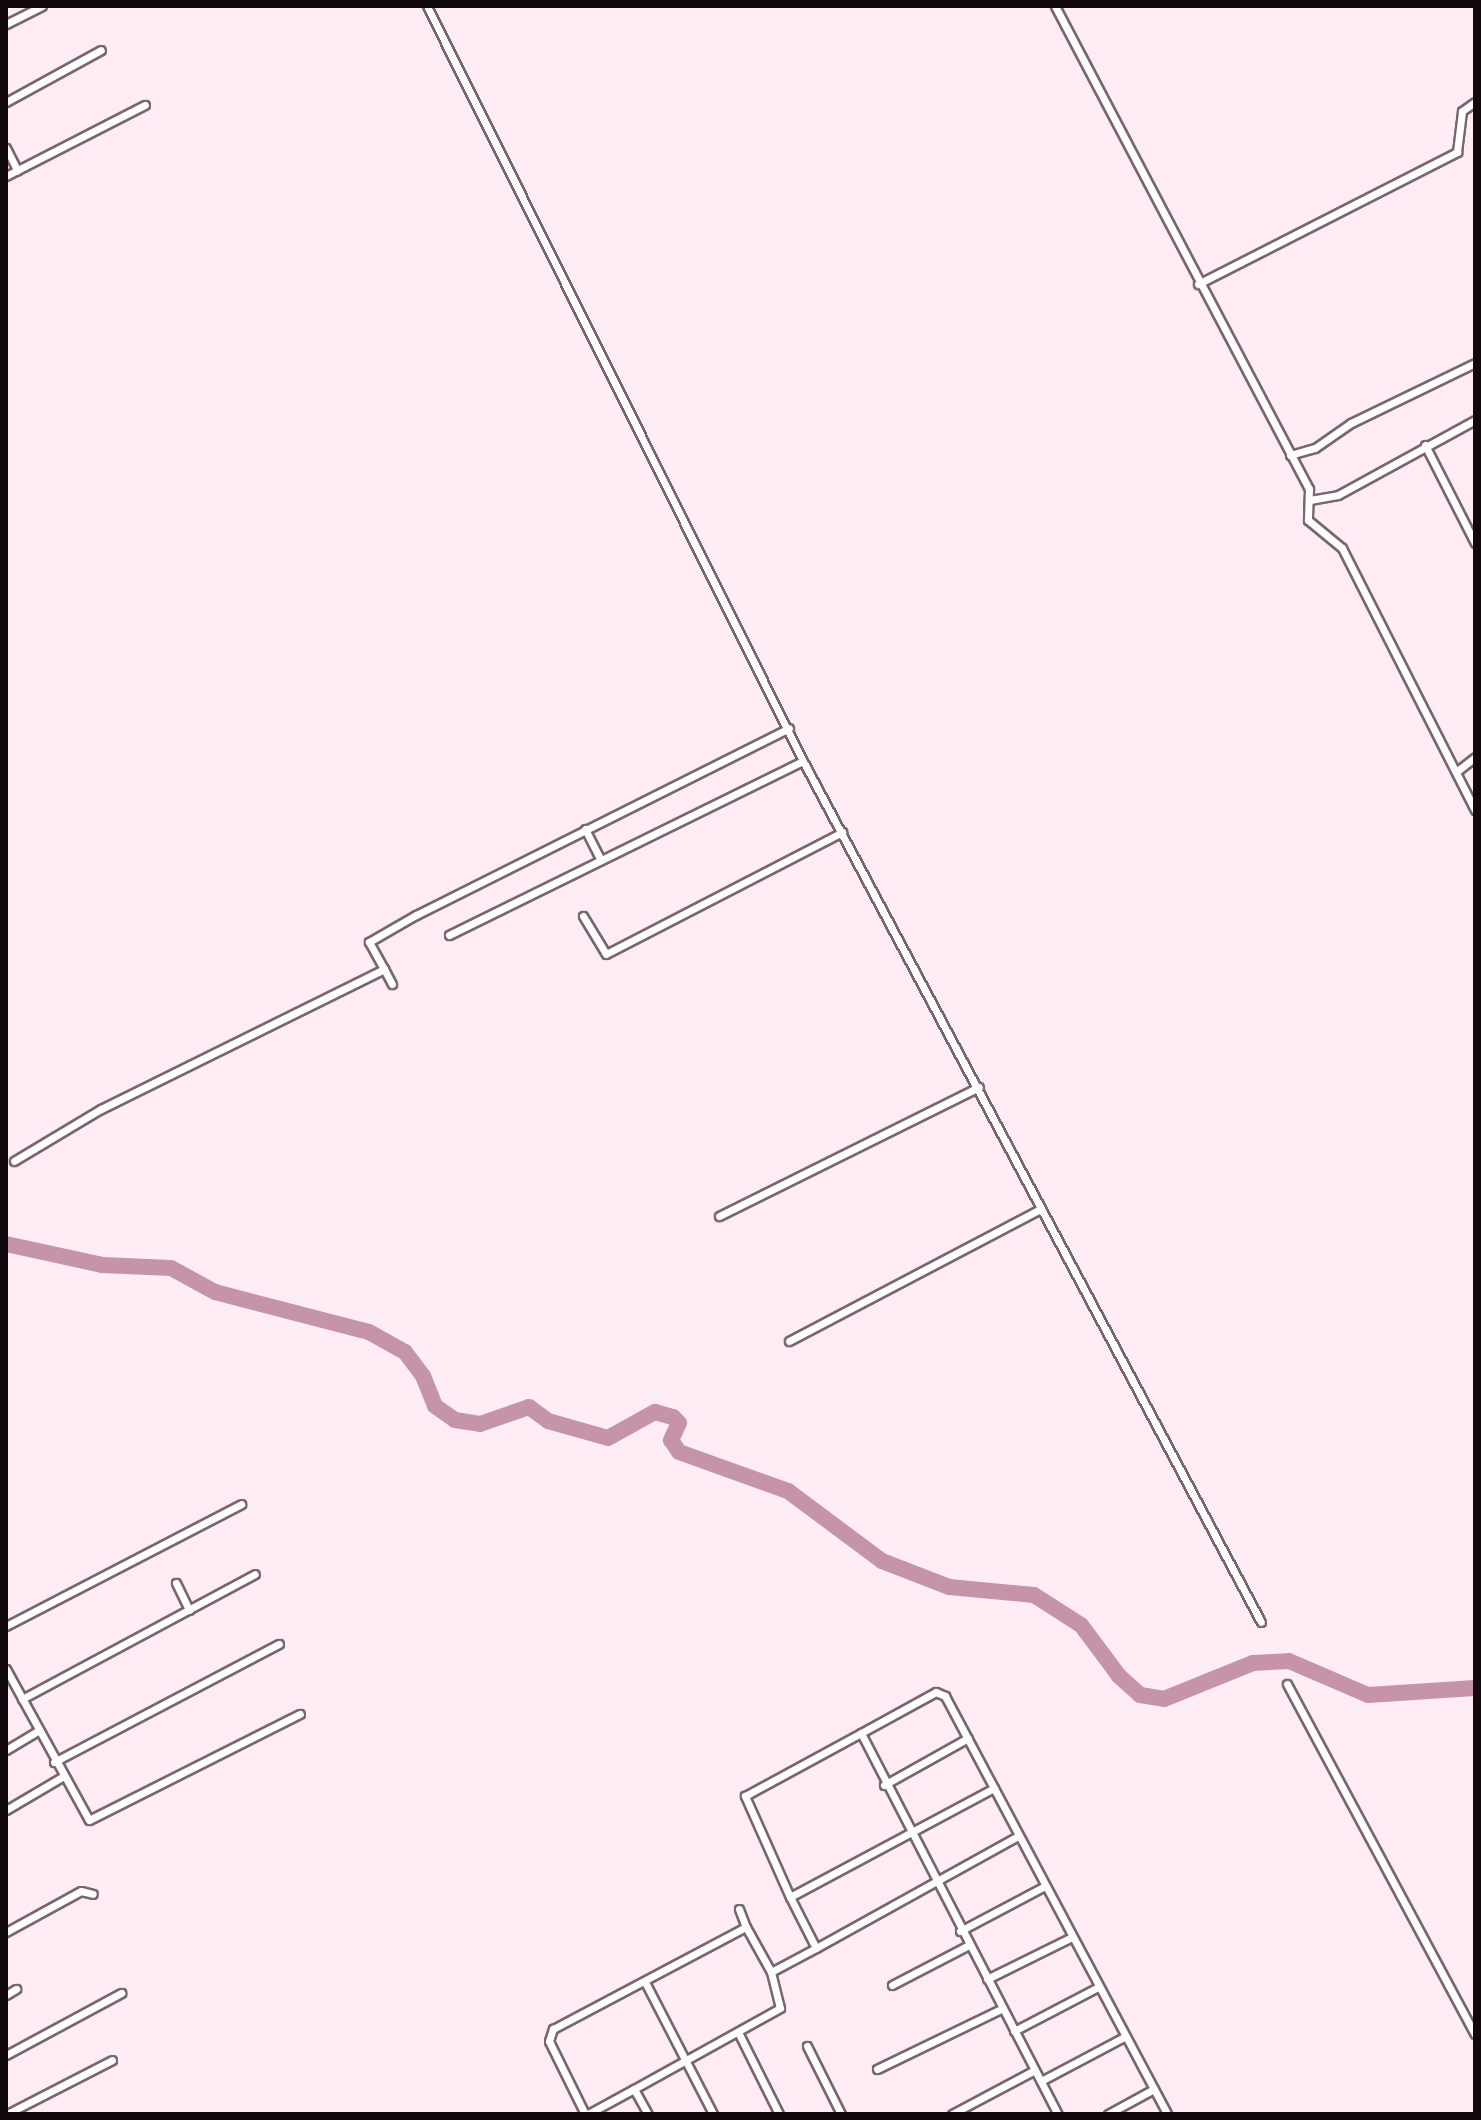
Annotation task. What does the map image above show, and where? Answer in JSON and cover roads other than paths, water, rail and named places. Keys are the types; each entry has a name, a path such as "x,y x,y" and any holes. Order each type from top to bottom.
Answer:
{"street":[{"path":"6,24 42,6"},
{"path":"427,6 803,761 1261,1622"},
{"path":"1059,7 1198,284 1290,455 1310,500 1308,520 1342,548 1475,810"},
{"path":"6,102 101,50"},
{"path":"1198,284 1457,152 1462,111 1475,102"},
{"path":"6,176 145,105"},
{"path":"6,148 17,170"},
{"path":"1290,455 1315,448 1351,423 1475,363"},
{"path":"1310,500 1338,495 1475,420"},
{"path":"1425,445 1475,543"},
{"path":"392,984 369,942 585,829 789,728"},
{"path":"1456,772 1475,757"},
{"path":"449,935 803,761"},
{"path":"585,829 600,859"},
{"path":"583,916 606,954 842,832"},
{"path":"14,1161 115,1101 384,969"},
{"path":"719,1216 979,1087"},
{"path":"789,1341 1040,1209"},
{"path":"6,1626 241,1504"},
{"path":"22,1699 255,1574"},
{"path":"176,1583 189,1610"},
{"path":"54,1762 279,1644"},
{"path":"7,1673 62,1777 89,1820 300,1714"},
{"path":"1287,1684 1475,2034"},
{"path":"816,1948 745,1796 940,1692 968,1738 1043,1887 1167,2114"},
{"path":"6,1750 38,1731"},
{"path":"861,1733 884,1785 1058,2114"},
{"path":"884,1785 968,1738"},
{"path":"6,1810 62,1777"},
{"path":"790,1897 994,1788"},
{"path":"771,1972 1018,1836"},
{"path":"960,1931 1043,1887"},
{"path":"6,1932 81,1891 93,1894"},
{"path":"739,1909 771,1972 780,2008 739,2034 587,2114 550,2035 746,1927"},
{"path":"987,1979 1072,1937"},
{"path":"892,1985 969,1945"},
{"path":"645,1982 713,2114"},
{"path":"1014,2031 1098,1987"},
{"path":"6,1995 16,1989"},
{"path":"6,2055 121,1993"},
{"path":"877,2069 1001,2009"},
{"path":"739,2034 779,2114"},
{"path":"1041,2081 1124,2037"},
{"path":"807,2046 840,2114"},
{"path":"7,2114 112,2060"},
{"path":"952,2114 1033,2071"},
{"path":"634,2089 648,2114"},
{"path":"1108,2114 1154,2089"}],"waterway":[{"path":"6,1244 102,1265 171,1268 215,1292 369,1332 405,1352 423,1376 435,1406 455,1420 480,1424 529,1407 548,1421 608,1438 655,1412 673,1417 679,1423 671,1440 679,1452 788,1491 882,1561 949,1587 1034,1595 1081,1625 1119,1676 1140,1695 1164,1699 1253,1663 1289,1661 1368,1695 1475,1688"}]}
